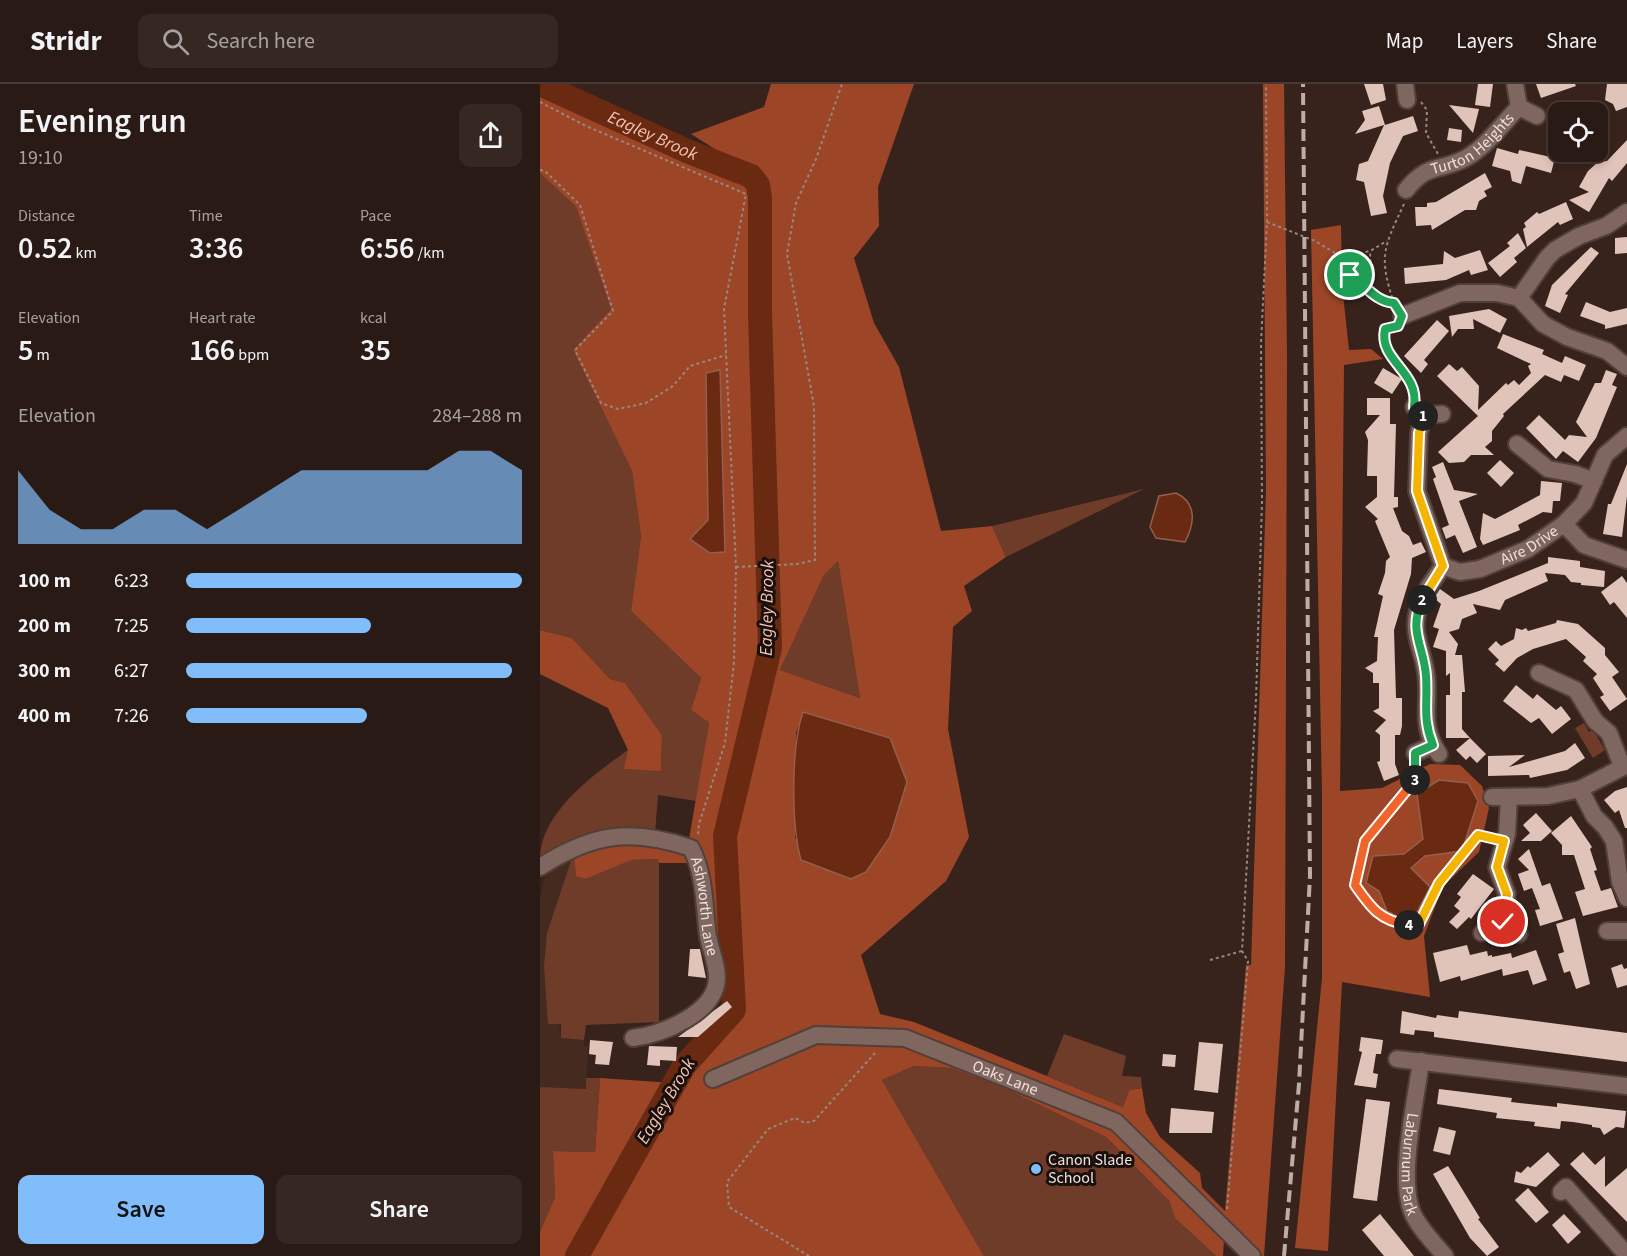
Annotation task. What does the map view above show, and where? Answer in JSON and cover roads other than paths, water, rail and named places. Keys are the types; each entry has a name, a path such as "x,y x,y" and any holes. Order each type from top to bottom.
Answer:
{"street":[{"name":"Turton Heights","path":"1515,84 1519,107"},
{"name":"Turton Heights","path":"1519,107 1537,116"},
{"name":"Turton Heights","path":"1406,190 1425,180 1442,166 1472,154 1519,107"},
{"path":"1519,297 1555,250 1579,236 1606,226 1627,212"},
{"path":"1398,315 1460,293 1479,292 1519,297 1543,324 1555,332 1592,343 1625,360"},
{"path":"1415,753 1436,749 1425,720 1426,676 1415,626 1417,610 1425,592 1443,566 1417,491 1419,411 1442,414"},
{"name":"Aire Drive","path":"1443,566 1460,572 1480,569 1528,549 1564,524 1580,508 1605,455 1627,436"},
{"path":"1517,444 1530,464 1575,474 1594,481"},
{"path":"1564,524 1584,545 1627,560"},
{"path":"1492,797 1548,796 1580,789 1625,765 1609,733 1595,722 1576,690 1560,675 1539,672"},
{"path":"1580,789 1594,816 1605,827 1614,842 1620,882 1627,898"},
{"path":"1503,922 1507,894 1497,867 1504,841 1509,797"},
{"name":"Ashworth Lane","path":"540,867 572,847 608,836 659,837 691,848 701,866 707,937 715,957 716,989 703,1009 656,1033 633,1038"},
{"path":"1482,933 1489,926 1503,922"},
{"path":"1503,922 1519,934"},
{"path":"1607,931 1627,931"},
{"name":"Oaks Lane","path":"713,1079 805,1038 827,1035 887,1035 905,1038 1116,1122 1252,1256"},
{"path":"1397,1059 1627,1086"},
{"name":"Laburnum Park","path":"1422,1061 1408,1165 1408,1199 1421,1228 1445,1256"},
{"path":"1561,1192 1566,1187 1627,1255"}],"waterway":[{"name":"Eagley Brook","path":"540,84 687,151 751,176 758,185 760,198 760,314 770,648 725,836 734,1010 684,1066 577,1256"}],"railway":[{"path":"1284,1256 1299,1084 1310,876 1303,84"}],"place":[{"name":"Canon Slade School","path":"1036,1169"}]}
